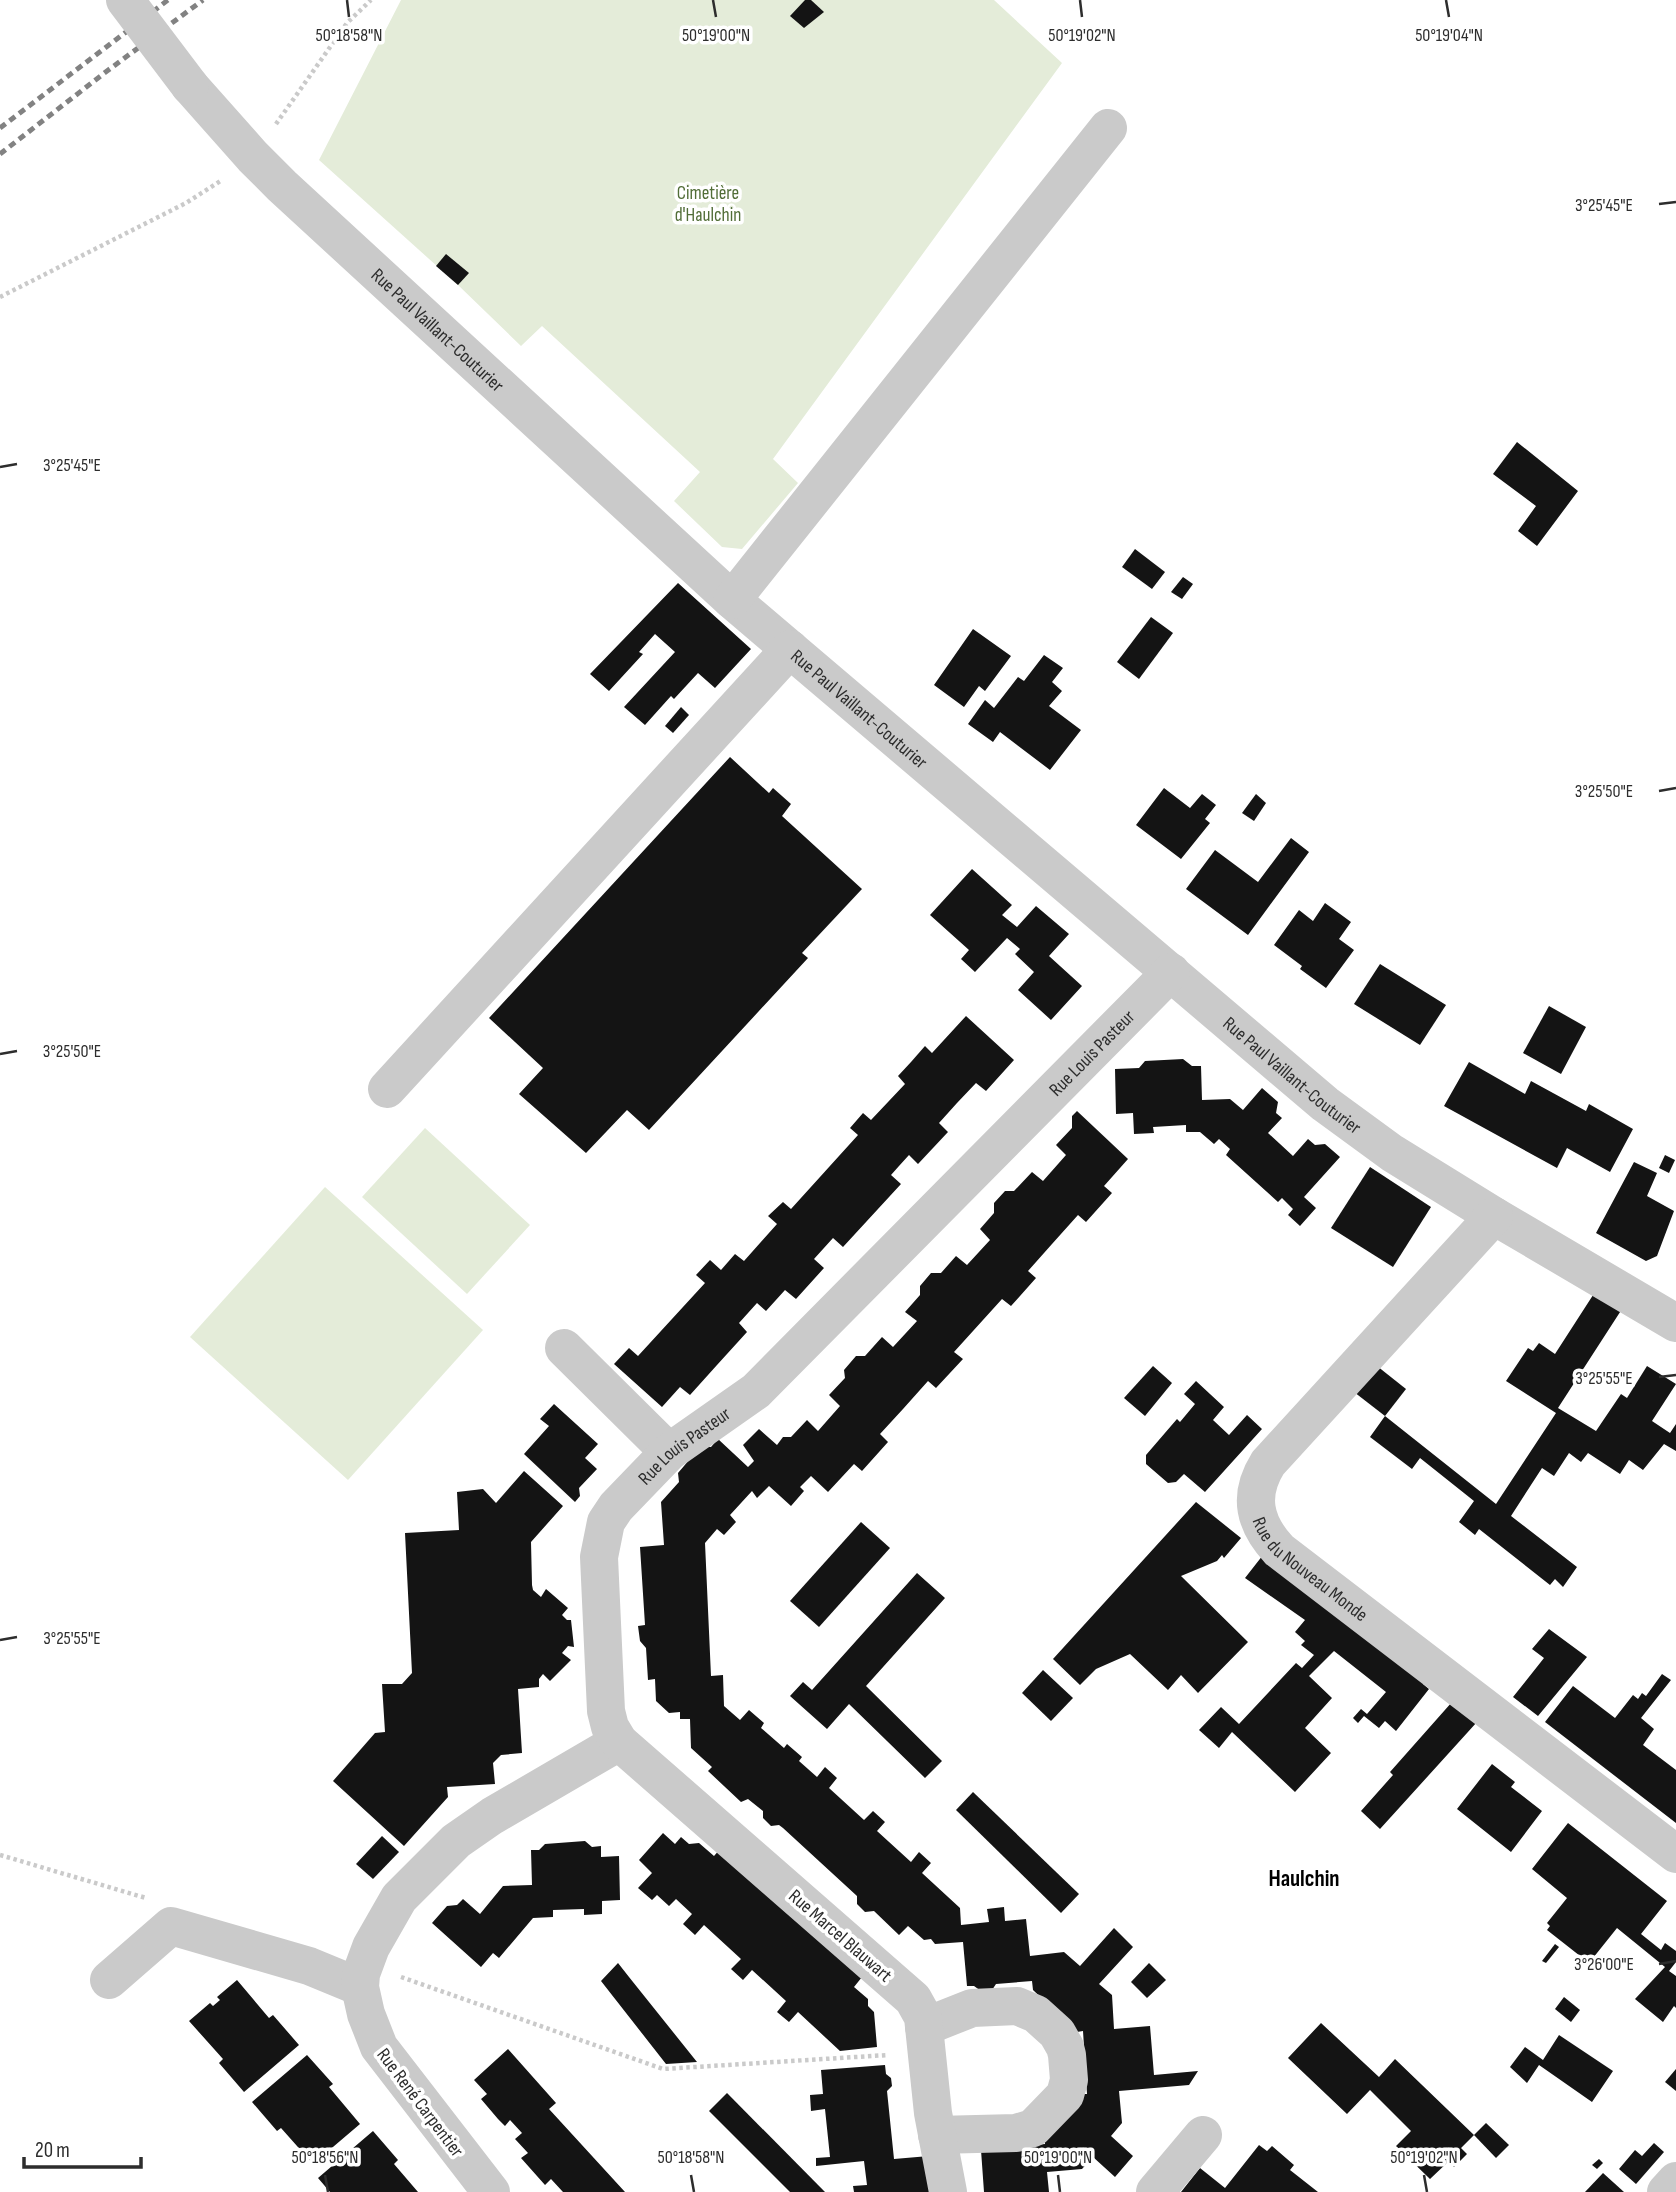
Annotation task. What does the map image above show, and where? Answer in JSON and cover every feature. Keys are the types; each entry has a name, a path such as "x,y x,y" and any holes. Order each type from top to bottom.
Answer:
{"street":[{"name":"Rue Paul Vaillant-Couturier","path":"125,0 190,86 253,157 732,600 1345,1120 1392,1153 1494,1216 1676,1323"},
{"path":"732,600 1108,128"},
{"path":"387,1089 790,649"},
{"name":"Rue Louis Pasteur","path":"619,1742 610,1727 606,1711 599,1557 606,1522 616,1507 669,1452 756,1391 1171,972"},
{"name":"Rue du Nouveau Monde","path":"1494,1216 1268,1463 1259,1477 1256,1508 1267,1537 1279,1550 1676,1854"},
{"path":"564,1348 669,1452"},
{"path":"109,1980 171,1926 309,1966 362,1975 399,1898 456,1841 492,1816 619,1742"},
{"name":"Rue Marcel Blauwart","path":"619,1742 905,1991 919,2008 948,2192"},
{"name":"Rue René Carpentier","path":"362,1975 369,2023 383,2053 491,2192"},
{"path":"926,2040 972,2008 1017,2006 1036,2014 1057,2033 1067,2055 1069,2080 1065,2095 1032,2128 1016,2133 937,2135"},
{"path":"1155,2192 1203,2135"},
{"path":"1666,2192 1676,2181"}],"path":[{"path":"0,297 186,203 253,157 347,23 371,0"},
{"path":"362,1975 663,2069 926,2040"}],"green space":[{"name":"Cimetière d'Haulchin","path":"401,0 994,0 1062,63 773,459 798,483 742,549 722,547 674,501 700,472 542,326 521,346 458,285 319,160"},
{"path":"425,1128 530,1225 467,1294 362,1197"},
{"path":"325,1187 483,1330 348,1480 190,1337"}],"building":[{"path":"805,0 811,0 824,12 804,28 790,16"},
{"path":"446,254 469,273 458,285 436,266"},
{"path":"1517,442 1578,491 1537,546 1518,531 1536,506 1493,474"},
{"path":"1135,549 1165,572 1152,589 1122,567"},
{"path":"1183,577 1193,584 1182,599 1171,592"},
{"path":"678,583 751,649 715,688 698,673 674,699 671,696 645,725 624,707 675,652 655,634 639,652 643,654 609,691 590,674"},
{"path":"1151,617 1173,633 1139,679 1117,662"},
{"path":"973,629 1011,656 985,691 979,686 964,707 934,685"},
{"path":"1044,655 1063,668 1052,682 1062,691 1049,706 1081,730 1050,770 1000,732 993,742 968,724 985,700 994,708 1018,677 1024,681"},
{"path":"681,707 689,715 673,733 665,726"},
{"path":"730,757 769,793 773,788 791,804 782,816 862,889 802,953 808,958 649,1130 627,1110 586,1153 519,1094 543,1068 489,1018"},
{"path":"1164,788 1190,808 1202,794 1216,805 1205,819 1210,823 1181,859 1136,825"},
{"path":"1256,794 1266,803 1254,821 1242,813"},
{"path":"1291,838 1309,852 1248,935 1186,889 1215,850 1258,882"},
{"path":"972,869 1012,905 1002,915 1017,927 1036,906 1069,934 1049,956 1082,986 1051,1020 1018,990 1034,972 1015,954 1020,949 1007,938 975,972 961,959 969,950 930,915"},
{"path":"1325,903 1351,922 1339,939 1354,950 1326,988 1274,945 1299,910 1313,921"},
{"path":"1380,964 1446,1005 1420,1045 1354,1004"},
{"path":"1549,1006 1586,1027 1561,1074 1523,1053"},
{"path":"966,1016 1014,1060 986,1091 976,1083 957,1103 939,1123 948,1132 918,1164 909,1155 891,1175 901,1184 843,1247 833,1238 814,1259 824,1268 796,1299 785,1290 766,1311 757,1303 739,1323 747,1332 690,1395 680,1387 662,1407 614,1364 629,1348 638,1356 705,1283 696,1275 710,1260 721,1270 735,1254 744,1261 777,1224 768,1216 783,1202 791,1209 858,1135 850,1128 863,1113 871,1120 905,1084 898,1076 925,1046 932,1053"},
{"path":"1183,1059 1192,1066 1201,1066 1202,1100 1230,1099 1243,1110 1262,1088 1278,1102 1276,1113 1282,1118 1268,1133 1293,1156 1308,1139 1315,1145 1325,1144 1340,1157 1304,1197 1316,1208 1300,1226 1288,1215 1293,1209 1282,1198 1278,1202 1226,1155 1230,1149 1219,1139 1214,1144 1200,1132 1186,1132 1186,1125 1153,1127 1154,1133 1134,1134 1133,1113 1116,1114 1115,1069 1139,1068 1145,1061"},
{"path":"1469,1062 1525,1094 1531,1081 1586,1111 1589,1104 1633,1129 1610,1172 1567,1148 1557,1168 1444,1106"},
{"path":"1077,1111 1128,1159 1104,1186 1112,1193 1086,1222 1078,1215 1028,1271 1036,1278 1011,1306 1002,1299 954,1352 963,1359 936,1388 928,1381 880,1434 888,1442 862,1471 854,1464 828,1492 811,1476 800,1487 804,1491 791,1506 769,1486 757,1498 752,1491 730,1515 736,1522 724,1535 717,1529 705,1543 711,1676 723,1675 724,1706 740,1720 749,1710 764,1723 761,1728 784,1748 787,1744 802,1757 799,1761 817,1777 825,1767 837,1778 829,1788 864,1820 873,1811 885,1822 877,1831 911,1862 919,1852 931,1863 922,1873 960,1908 961,1925 989,1922 987,1909 1004,1907 1005,1921 1026,1919 1030,1956 1064,1952 1080,1966 1114,1928 1133,1947 1099,1984 1112,1995 1114,2029 1150,2026 1154,2075 1198,2071 1189,2085 1119,2091 1122,2123 1111,2136 1133,2156 1115,2177 1093,2157 1082,2169 1047,2172 1049,2192 984,2192 981,2150 1045,2144 1044,2135 1081,2094 1087,2094 1083,2031 1077,2032 1033,1990 1032,1981 996,1984 992,1990 981,1991 974,1986 967,1986 963,1942 935,1944 931,1939 924,1940 908,1926 899,1935 874,1911 865,1912 857,1904 857,1896 783,1828 779,1825 771,1826 763,1818 763,1811 748,1799 741,1802 708,1771 712,1767 691,1748 690,1719 680,1719 680,1712 669,1713 656,1701 655,1679 648,1680 646,1648 640,1641 638,1626 645,1625 640,1547 664,1545 661,1502 679,1482 678,1473 701,1446 711,1447 718,1439 748,1467 754,1461 743,1445 759,1429 777,1445 783,1437 791,1437 807,1420 818,1431 840,1406 829,1395 845,1378 844,1370 856,1356 865,1356 882,1337 893,1347 917,1321 905,1312 920,1295 920,1286 931,1273 941,1273 956,1256 967,1265 990,1240 980,1229 994,1213 994,1203 1005,1191 1014,1191 1032,1172 1043,1181 1066,1155 1056,1145 1072,1128 1072,1116"},
{"path":"1665,1155 1675,1160 1669,1173 1659,1168"},
{"path":"1634,1162 1657,1173 1647,1196 1674,1211 1657,1256 1646,1261 1596,1233"},
{"path":"1370,1167 1431,1207 1393,1267 1331,1228"},
{"path":"1595,1292 1622,1309 1558,1408 1596,1431 1621,1394 1627,1398 1647,1366 1676,1384 1652,1421 1670,1433 1676,1424 1676,1451 1664,1444 1643,1470 1629,1460 1620,1474 1588,1453 1581,1462 1569,1453 1554,1476 1542,1468 1511,1516 1577,1567 1563,1587 1555,1579 1550,1585 1479,1529 1475,1535 1459,1522 1474,1501 1420,1458 1412,1469 1370,1437 1385,1416 1496,1504 1556,1413 1506,1381 1528,1348 1533,1351 1539,1343 1555,1354"},
{"path":"1153,1366 1172,1383 1145,1416 1124,1398"},
{"path":"1377,1366 1406,1389 1385,1416 1354,1392"},
{"path":"1196,1381 1224,1407 1213,1420 1229,1435 1247,1415 1262,1429 1205,1492 1184,1474 1176,1482 1168,1483 1146,1464 1146,1455 1177,1419 1180,1422 1195,1404 1184,1394"},
{"path":"554,1404 598,1444 585,1458 597,1469 579,1488 580,1496 575,1502 524,1454 549,1426 540,1419"},
{"path":"524,1471 563,1506 531,1542 532,1585 533,1590 541,1597 546,1589 568,1608 562,1615 571,1620 574,1647 568,1646 562,1653 571,1660 550,1681 543,1674 539,1679 539,1687 518,1689 522,1753 501,1755 493,1763 495,1784 447,1787 448,1797 404,1846 333,1781 375,1733 385,1732 382,1684 402,1684 412,1673 405,1533 459,1530 457,1492 483,1489 496,1503"},
{"path":"1196,1502 1241,1538 1224,1558 1222,1555 1217,1561 1181,1576 1248,1642 1198,1693 1181,1675 1168,1690 1130,1654 1096,1669 1080,1685 1053,1659"},
{"path":"861,1522 890,1548 819,1627 790,1601"},
{"path":"1263,1555 1425,1681 1423,1684 1429,1689 1396,1731 1385,1721 1379,1728 1364,1716 1358,1723 1353,1718 1361,1709 1367,1714 1386,1692 1334,1651 1309,1676 1332,1698 1305,1728 1331,1753 1295,1792 1232,1732 1219,1748 1199,1730 1221,1707 1239,1724 1296,1663 1302,1668 1314,1655 1301,1645 1305,1641 1295,1632 1305,1620 1245,1578"},
{"path":"917,1573 945,1598 866,1686 942,1761 925,1778 849,1704 827,1729 790,1696 803,1682 812,1690"},
{"path":"1549,1629 1587,1657 1538,1716 1513,1697 1544,1658 1532,1649"},
{"path":"1043,1670 1073,1698 1051,1721 1022,1693"},
{"path":"1662,1674 1671,1680 1641,1718 1654,1729 1643,1745 1676,1770 1676,1823 1545,1722 1573,1686 1615,1718 1633,1695 1638,1699 1642,1693 1646,1696"},
{"path":"1452,1702 1477,1722 1380,1829 1361,1811 1393,1775 1390,1772"},
{"path":"1492,1764 1515,1782 1511,1787 1542,1811 1511,1852 1457,1809"},
{"path":"973,1792 1079,1894 1061,1913 956,1810"},
{"path":"1568,1823 1667,1901 1641,1934 1661,1950 1665,1943 1676,1951 1676,1962 1669,1971 1676,1976 1676,2008 1674,2006 1663,2022 1635,1999 1665,1967 1617,1928 1589,1963 1547,1930 1550,1926 1547,1923 1567,1898 1532,1869"},
{"path":"663,1833 675,1844 681,1837 689,1844 699,1843 714,1856 721,1848 862,1977 854,1987 868,1999 868,2006 874,2012 877,2047 840,2051 798,2012 789,2022 777,2012 786,2001 752,1970 743,1980 731,1969 741,1959 704,1925 695,1935 683,1924 692,1914 676,1899 669,1906 657,1895 652,1900 638,1888 652,1873 639,1860"},
{"path":"382,1836 399,1852 373,1879 356,1864"},
{"path":"585,1841 592,1847 601,1846 601,1857 619,1856 620,1900 602,1901 602,1914 584,1915 584,1909 553,1910 553,1917 533,1918 499,1958 493,1953 481,1967 432,1923 447,1906 457,1905 463,1899 480,1914 503,1886 532,1885 531,1850 539,1850 545,1844"},
{"path":"1555,1944 1559,1947 1546,1963 1542,1961"},
{"path":"618,1963 697,2062 666,2064 601,1981"},
{"path":"1149,1963 1166,1980 1147,1998 1131,1982"},
{"path":"237,1980 269,2018 273,2015 299,2045 244,2092 219,2063 223,2059 189,2021 210,2003 213,2006 220,2000 217,1997"},
{"path":"1564,1997 1580,2010 1571,2022 1555,2009"},
{"path":"1321,2023 1379,2077 1395,2059 1474,2135 1461,2148 1467,2154 1454,2167 1449,2161 1430,2179 1396,2146 1411,2131 1370,2090 1347,2114 1288,2058"},
{"path":"1559,2035 1613,2071 1592,2102 1539,2065 1527,2083 1510,2067 1525,2047 1543,2060"},
{"path":"508,2049 556,2103 549,2109 625,2192 563,2192 551,2179 545,2185 521,2158 528,2153 515,2139 522,2133 510,2120 505,2126 498,2119 481,2099 487,2094 474,2080"},
{"path":"307,2055 333,2084 329,2087 360,2124 313,2164 281,2128 277,2131 252,2102"},
{"path":"885,2065 892,2086 887,2091 894,2159 929,2156 933,2192 854,2192 853,2186 867,2185 864,2161 816,2166 816,2158 830,2157 825,2109 811,2111 810,2095 823,2094 821,2070"},
{"path":"1676,2069 1676,2091 1665,2082"},
{"path":"727,2093 825,2192 790,2192 709,2111"},
{"path":"1486,2123 1509,2145 1496,2158 1474,2135"},
{"path":"373,2131 398,2160 394,2164 418,2192 330,2192 318,2178"},
{"path":"1654,2143 1664,2152 1636,2184 1619,2169 1635,2150 1642,2156"},
{"path":"1259,2145 1267,2151 1272,2146 1294,2165 1290,2170 1318,2192 1181,2192 1200,2168 1225,2188"},
{"path":"1599,2159 1603,2163 1597,2169 1592,2165"},
{"path":"1603,2173 1624,2192 1585,2192"}],"railway":[{"path":"0,128 168,0"},
{"path":"0,154 203,0"}],"district":[{"name":"Haulchin","path":"1304,1878"}]}
